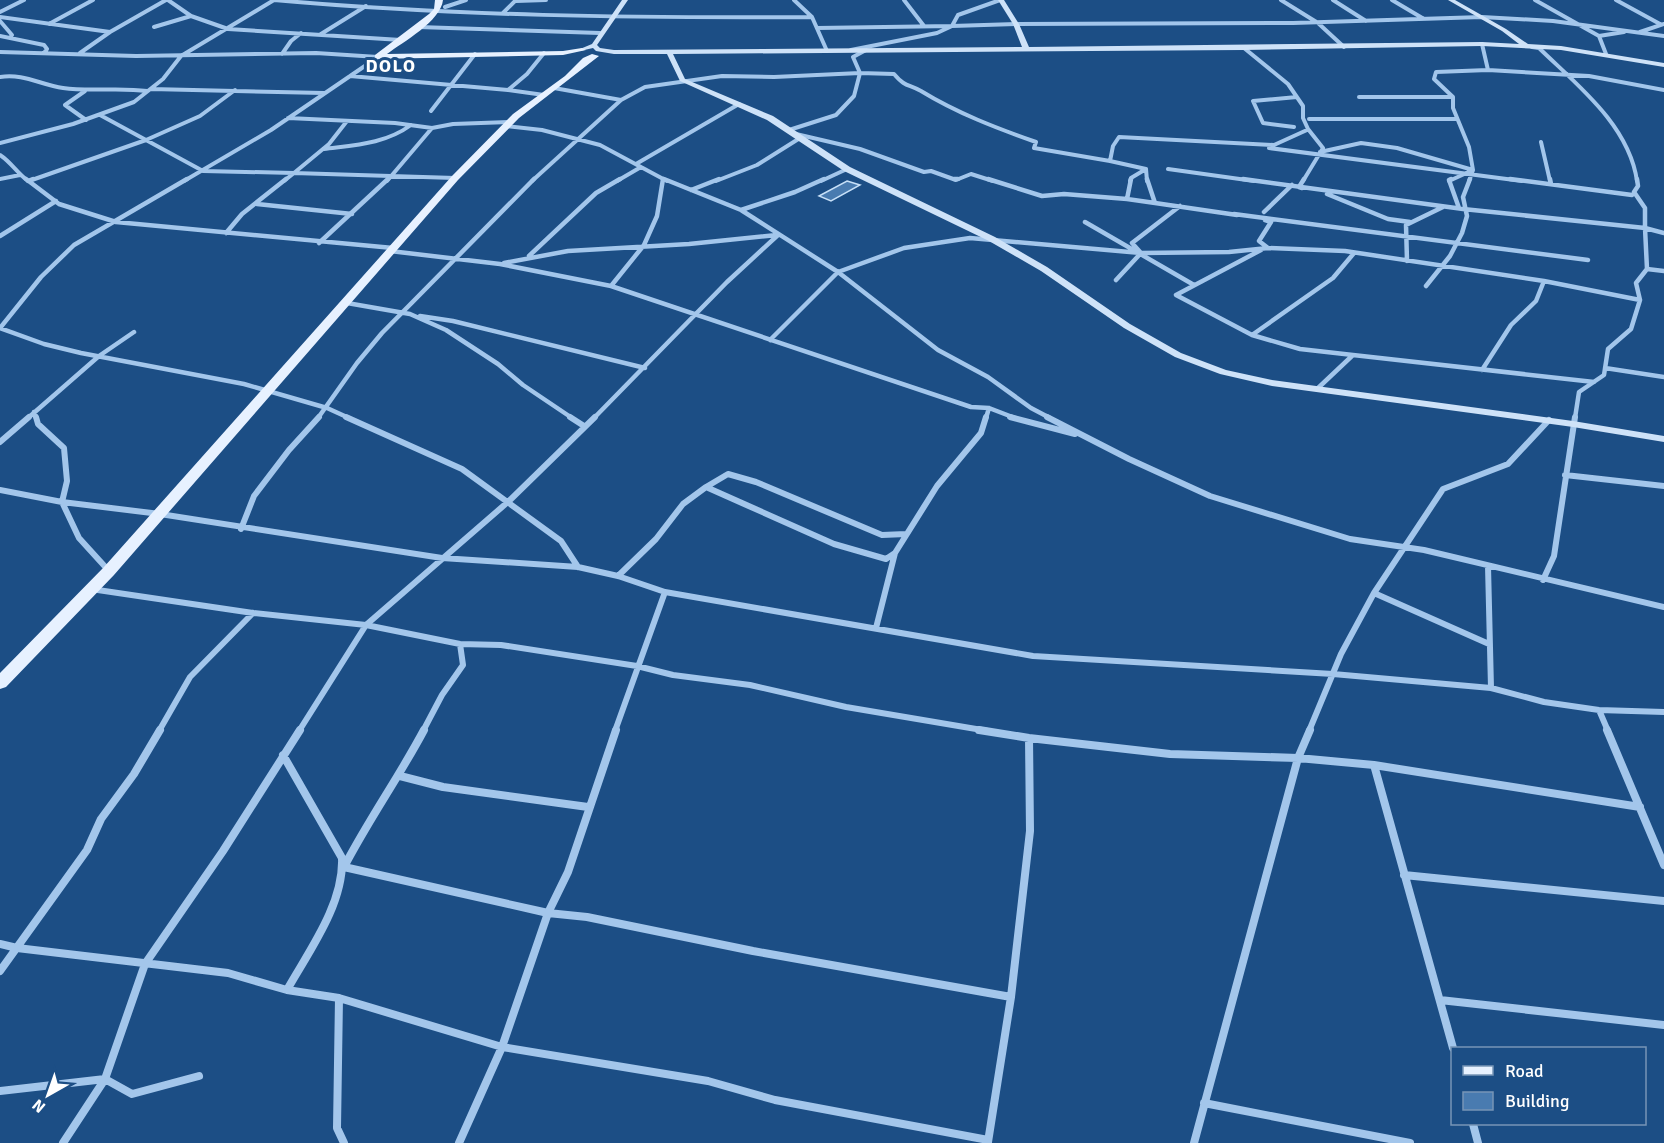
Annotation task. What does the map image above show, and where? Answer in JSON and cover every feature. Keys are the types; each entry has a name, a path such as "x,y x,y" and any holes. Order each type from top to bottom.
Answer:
{"main road":[{"path":"378,57 417,27 439,4"},
{"path":"378,57 544,53 563,53 580,57 596,51"},
{"path":"0,683 109,572 270,392 456,178 507,124 568,78 580,57 596,51"}],"street":[{"path":"0,12 24,0"},
{"path":"49,24 93,0"},
{"path":"78,54 110,32 167,0 191,16 228,28 401,40"},
{"path":"0,143 86,120 134,102 163,79 181,56 274,0 329,5 384,6 439,4 466,0"},
{"path":"329,5 332,0"},
{"path":"384,0 384,6"},
{"path":"503,13 516,0 546,0"},
{"path":"625,0 614,18 600,33 596,51 1244,48 1482,44 1606,54 1664,65"},
{"path":"794,0 812,17 827,51"},
{"path":"904,0 924,26"},
{"path":"847,51 938,33 952,26 958,15 1001,0 1016,24 1026,49"},
{"path":"1281,0 1318,23 1344,47"},
{"path":"1333,0 1366,21"},
{"path":"1392,0 1424,19"},
{"path":"1452,0 1482,16 1526,46 1539,48 1622,135 1636,172 1638,186 1634,192 1641,199 1649,218 1645,228 1647,269 1636,284 1640,300 1637,316 1628,337 1608,349 1604,375 1580,392 1573,423 1554,556 1543,580"},
{"path":"1535,0 1552,12 1581,24 1599,36 1606,54"},
{"path":"1616,0 1662,24"},
{"path":"439,4 503,13 614,18 812,17"},
{"path":"320,35 366,5"},
{"path":"154,27 191,16"},
{"path":"817,28 1016,24 1318,23 1482,16 1581,24 1664,36"},
{"path":"0,19 110,32"},
{"path":"0,19 11,32 10,38"},
{"path":"1599,36 1640,32 1662,24"},
{"path":"417,27 600,33"},
{"path":"282,54 291,41 301,33"},
{"path":"0,36 44,45 47,49 44,53"},
{"path":"1482,44 1488,70"},
{"path":"1244,48 1288,84 1303,106 1302,112 1307,130 1323,148 1315,155 1309,173 1299,187 1347,201 1383,219 1410,222 1406,225 1407,261"},
{"path":"690,190 757,165 794,134 836,115 854,96 860,73 854,57 866,50"},
{"path":"669,51 682,80 770,118 846,169 992,239 1044,269 1128,326 1178,355 1223,372 1317,389 1573,423 1664,439"},
{"path":"0,52 378,57"},
{"path":"507,90 527,74 544,53"},
{"path":"431,111 475,54"},
{"path":"378,57 288,118 203,171 74,245 41,277 0,328 44,344 244,384 327,408 446,461 509,501 561,541 578,567"},
{"path":"1426,286 1450,256 1462,233 1467,216 1463,197 1473,170 1468,147 1456,119 1453,97 1434,80 1436,72 1488,70 1589,76 1664,90"},
{"path":"0,77 18,74 47,84 85,90 235,90 324,93"},
{"path":"241,528 255,496 289,450 327,408 357,363 402,313 453,259 576,138 621,100 645,87 722,76 894,74 905,86 917,89 939,103 995,128 1036,142 1034,148 1146,168"},
{"path":"350,76 621,100"},
{"path":"85,90 65,105 86,120"},
{"path":"28,181 146,140 200,116 235,90"},
{"path":"1294,127 1263,123 1253,101 1297,97"},
{"path":"1359,97 1453,97"},
{"path":"529,256 596,193 739,104"},
{"path":"100,115 203,171 456,178"},
{"path":"288,118 432,128 453,124 507,124 600,145 663,179 741,210 838,272 938,350 988,377 1031,408 1087,438 1210,496 1350,539 1403,547 1664,607"},
{"path":"1310,118 1456,119"},
{"path":"226,233 242,214 324,149 347,121"},
{"path":"324,149 378,142 399,134 411,125"},
{"path":"319,243 393,175 432,128"},
{"path":"1110,161 1113,146 1119,137 1279,144 1307,130"},
{"path":"794,134 860,149 924,172 931,171 956,180 971,174 1042,195 1064,194 1127,199 1588,260"},
{"path":"1541,142 1551,184"},
{"path":"1231,143 1632,195"},
{"path":"1319,152 1361,143 1397,148 1473,170"},
{"path":"0,155 11,162 20,175 59,204 116,222 392,250 500,264 611,286 971,407 989,408 1000,414 1087,438"},
{"path":"0,166 11,162"},
{"path":"1127,199 1131,178 1146,168"},
{"path":"1146,168 1146,177 1155,203"},
{"path":"741,210 795,192 846,169"},
{"path":"1168,169 1461,208"},
{"path":"1461,208 1449,180 1473,170"},
{"path":"0,179 20,175"},
{"path":"611,286 644,245 657,216 663,179"},
{"path":"1264,212 1292,186"},
{"path":"0,236 56,201"},
{"path":"256,204 352,214"},
{"path":"1141,253 1132,243 1180,206"},
{"path":"1406,225 1441,206 1645,228 1664,233"},
{"path":"1234,214 1271,222 1259,241 1266,248"},
{"path":"1084,222 1194,285"},
{"path":"500,264 529,256 778,235"},
{"path":"63,1143 105,1079 145,964 223,850 366,625 442,558 474,534 509,501 645,368 727,282 778,235"},
{"path":"770,340 838,272 904,248 970,238 1141,253 1229,252 1266,248 1354,253 1544,281 1640,300"},
{"path":"1266,248 1176,295 1252,335 1299,349 1594,382"},
{"path":"1116,280 1141,253"},
{"path":"1252,335 1333,278 1354,253"},
{"path":"1647,269 1664,271"},
{"path":"1482,370 1511,325 1536,301 1544,281"},
{"path":"346,303 453,321 645,368"},
{"path":"410,315 446,330 498,363 523,385 584,426"},
{"path":"0,442 99,356 134,332"},
{"path":"1317,389 1353,355"},
{"path":"1605,368 1664,377"},
{"path":"876,628 895,553 937,486 981,433 989,408"},
{"path":"34,412 38,424 64,448 67,481 62,502 79,538 109,572"},
{"path":"1194,1143 1298,758 1333,674 1374,593 1443,489 1508,464 1549,420"},
{"path":"618,576 656,539 683,504 728,474 756,482 882,536 906,534"},
{"path":"1565,475 1664,486"},
{"path":"706,487 834,544 885,559 895,553"},
{"path":"0,490 62,502 160,514 442,558 578,567 618,576 665,592 1033,656 1333,674 1491,688 1544,702 1599,710 1664,712"},
{"path":"1488,566 1491,688"},
{"path":"91,589 254,613 366,625 460,644 501,645 637,666 673,675 750,685 846,707 1029,738 1170,754 1298,758 1374,765 1640,807"},
{"path":"459,1143 502,1047 548,914 568,872 588,807 665,592"},
{"path":"1374,593 1489,644"},
{"path":"0,971 87,850 101,819 134,774 190,677 254,613"},
{"path":"287,990 338,892 344,867 369,820 400,776 442,695 464,664 460,644"},
{"path":"1599,710 1664,865"},
{"path":"0,944 17,948 228,973 287,990 339,998 502,1047 708,1081 775,1100 988,1141 1011,997 1030,831 1029,738"},
{"path":"283,755 342,858 344,867"},
{"path":"1374,765 1453,1047"},
{"path":"400,776 443,787 491,792 516,799 588,807"},
{"path":"344,867 548,914 587,917 753,951 1011,997"},
{"path":"1404,875 1664,902"},
{"path":"339,998 337,1128 344,1143"},
{"path":"1440,1000 1664,1025"},
{"path":"0,1091 105,1079 132,1094 199,1076"},
{"path":"1204,1103 1410,1143"},
{"path":"1473,1125 1478,1143"}],"building":[{"path":"847,181 860,185 831,201 819,196"}],"district":[{"name":"DOLO","path":"391,66"}]}
